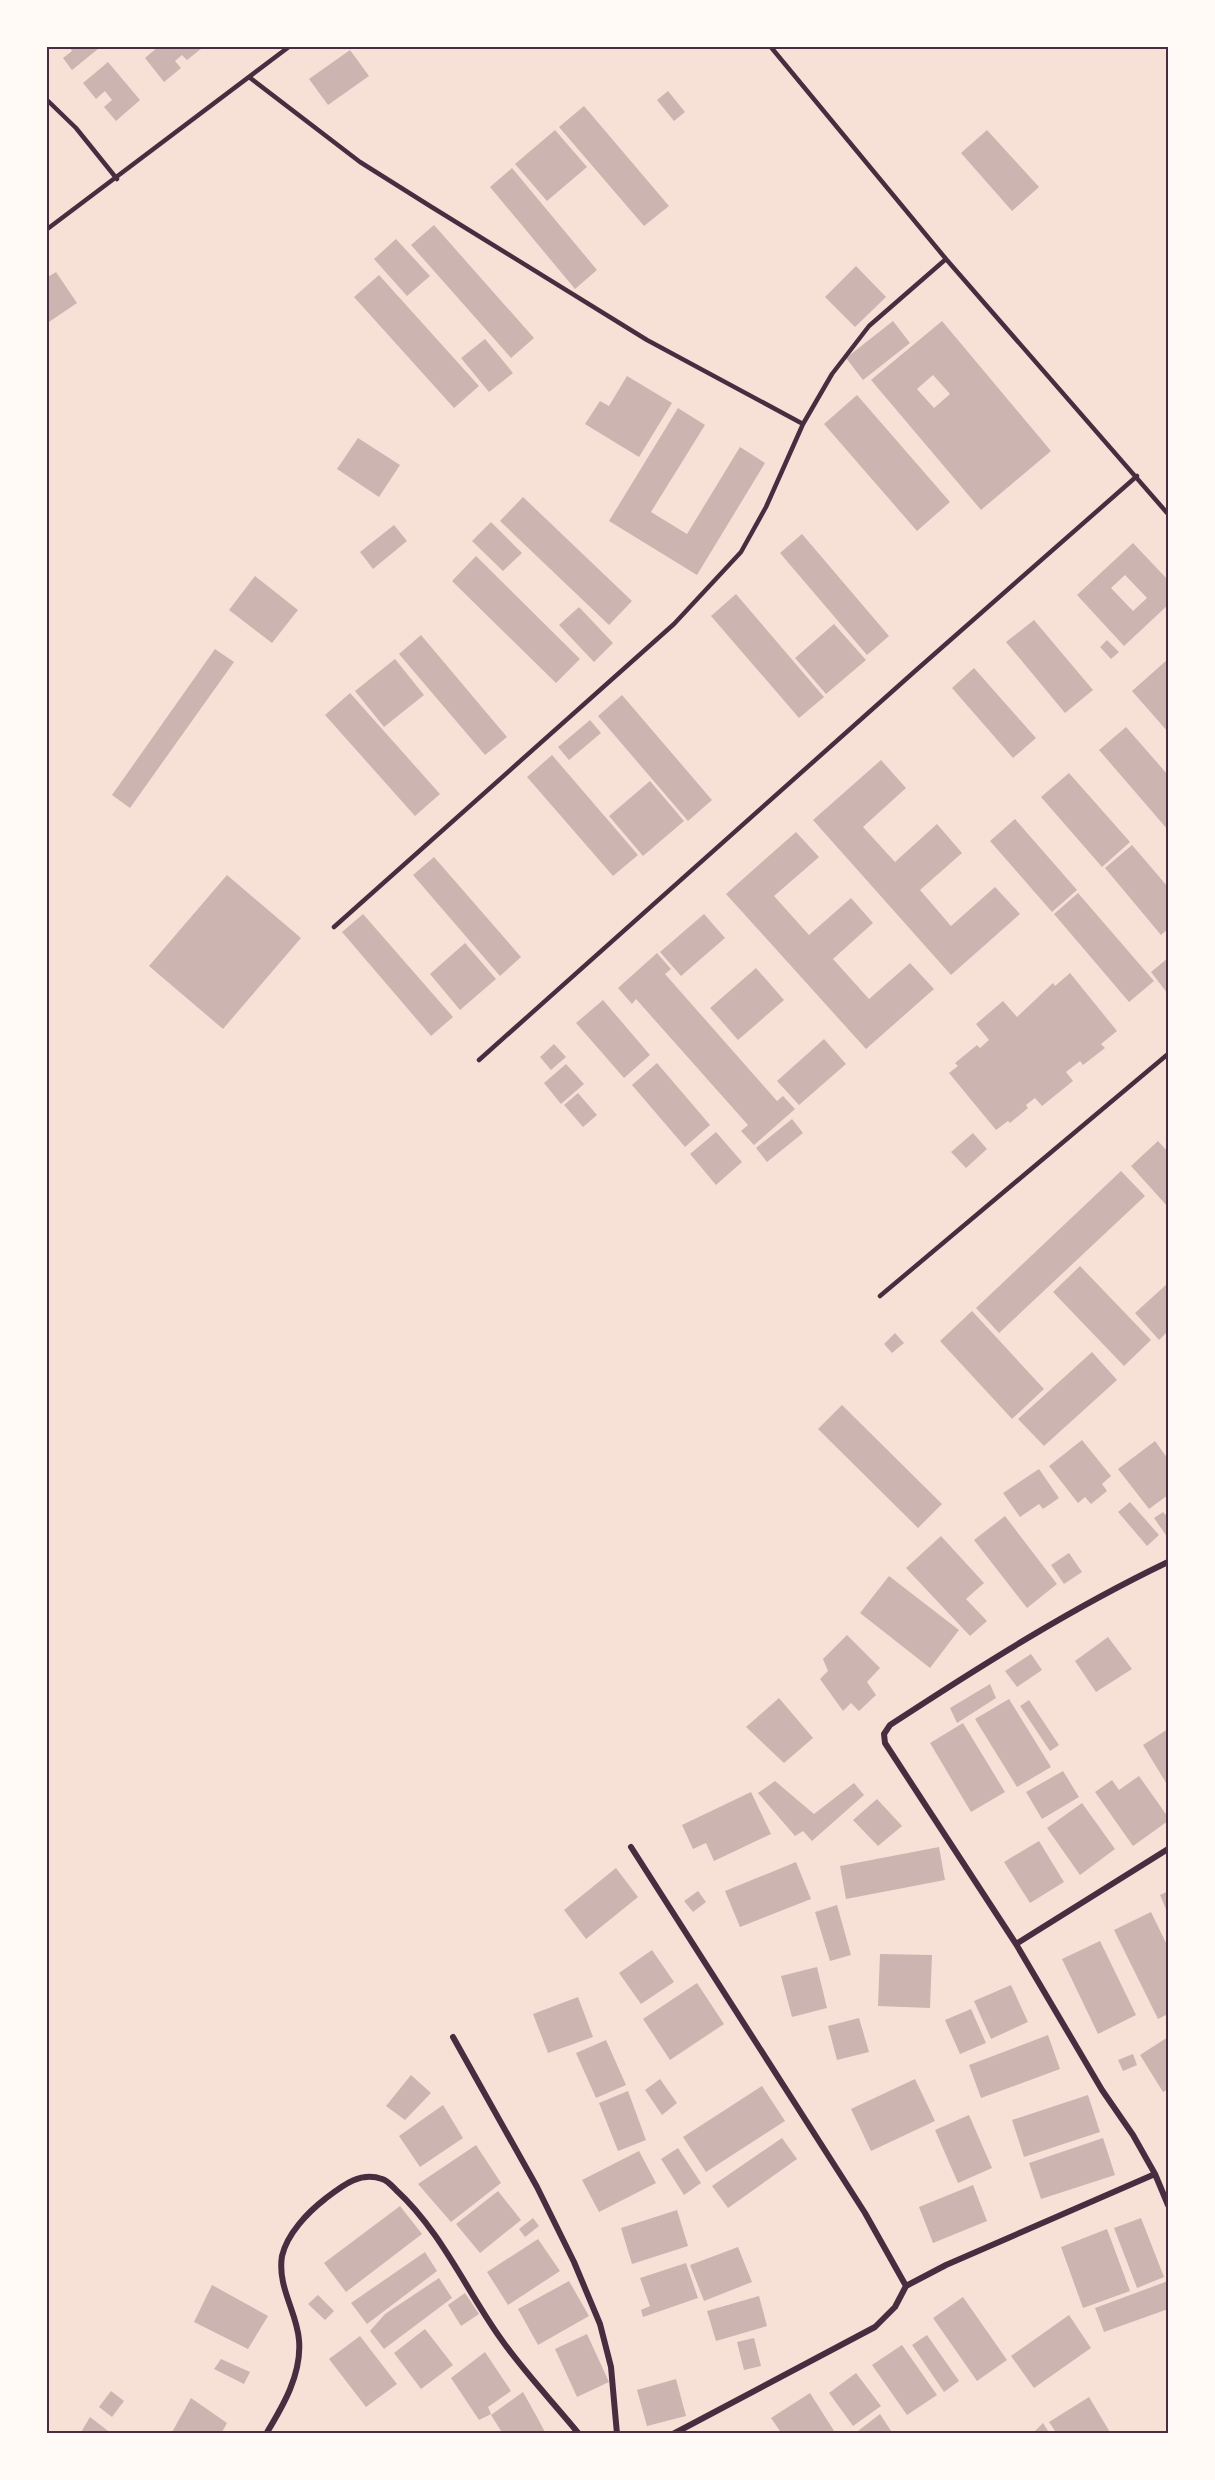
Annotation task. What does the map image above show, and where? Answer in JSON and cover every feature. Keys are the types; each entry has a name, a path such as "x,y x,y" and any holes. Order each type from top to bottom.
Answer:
{"street":[{"path":"1168,1562 1104,1593 946,1688 890,1725 884,1734 885,1743 1016,1944 1080,2054 1133,2135 1155,2174 1168,2205"},
{"path":"631,1847 865,2213 906,2286"},
{"path":"1016,1944 1168,1849"},
{"path":"453,2037 537,2187 574,2262 600,2324 611,2367 617,2433"},
{"path":"674,2433 875,2327 895,2307 906,2286 946,2265 1155,2174"},
{"path":"266,2433 282,2408 295,2376 299,2340 284,2290 282,2257 289,2238 317,2205 345,2183 365,2176 384,2179 407,2200 430,2228 501,2339 579,2433"}],"lane":[{"path":"46,231 290,46"},
{"path":"770,46 945,258 1168,514"},
{"path":"249,77 360,162 430,206 647,340 803,424"},
{"path":"46,99 76,128 117,179"},
{"path":"334,927 674,624 741,552 765,507 803,424 832,374 869,326 945,258"},
{"path":"479,1060 1137,476"},
{"path":"880,1296 1168,1054"}],"building":[{"path":"69,46 96,46 98,49 72,70 63,58 72,51"},
{"path":"159,46 201,46 202,48 187,60 182,55 175,61 181,68 164,82 145,58"},
{"path":"350,50 369,76 328,105 309,79"},
{"path":"108,62 140,100 116,121 104,107 112,100 105,91 96,99 83,83"},
{"path":"668,91 685,112 674,121 657,100"},
{"path":"584,106 669,206 644,226 559,127"},
{"path":"555,130 587,167 547,201 515,164"},
{"path":"987,130 1039,187 1012,211 961,153"},
{"path":"512,168 597,270 575,289 490,187"},
{"path":"434,225 534,338 511,358 411,245"},
{"path":"396,239 430,276 407,296 374,259"},
{"path":"856,266 886,297 855,327 825,297"},
{"path":"56,272 77,303 46,324 46,278"},
{"path":"379,275 479,386 454,408 354,297"},
{"path":"893,321 910,343 863,380 846,358"},
{"path":"942,321 1051,451 981,510 871,380","holes":["933,375 950,394 934,408 917,389"]},
{"path":"485,339 513,373 489,392 461,358"},
{"path":"627,376 672,403 639,457 585,424 600,401 609,406"},
{"path":"857,395 950,502 917,531 824,424"},
{"path":"678,408 705,425 651,512 687,534 740,447 765,463 697,575 609,521"},
{"path":"358,438 400,465 379,497 337,469"},
{"path":"523,497 632,601 609,625 500,521"},
{"path":"491,522 522,553 503,571 472,541"},
{"path":"394,525 407,541 373,569 360,552"},
{"path":"802,534 889,636 867,655 780,553"},
{"path":"1133,543 1168,580 1168,605 1124,646 1077,595","holes":["1125,575 1147,598 1133,611 1111,588"]},
{"path":"476,556 580,659 556,683 452,581"},
{"path":"255,576 298,610 272,643 229,610"},
{"path":"736,594 824,697 799,718 711,616"},
{"path":"579,607 613,643 594,662 559,625"},
{"path":"1034,620 1093,690 1065,713 1006,642"},
{"path":"834,624 866,660 826,694 795,658"},
{"path":"421,635 507,737 485,755 399,654"},
{"path":"1107,640 1119,652 1111,659 1100,647"},
{"path":"215,649 234,662 130,808 112,795"},
{"path":"395,659 424,695 384,727 355,691"},
{"path":"1168,659 1168,732 1132,691"},
{"path":"974,668 1036,738 1013,758 952,688"},
{"path":"350,693 440,794 415,816 325,715"},
{"path":"622,695 712,800 688,821 598,716"},
{"path":"590,720 601,733 569,760 558,747"},
{"path":"1126,727 1168,775 1168,830 1099,750"},
{"path":"552,755 638,855 613,876 527,777"},
{"path":"881,760 906,788 863,827 895,862 937,824 962,853 920,890 951,926 995,887 1020,914 951,975 813,820"},
{"path":"1069,773 1130,842 1102,867 1041,797"},
{"path":"650,781 684,821 643,856 609,816"},
{"path":"1015,819 1077,890 1052,912 990,841"},
{"path":"796,832 819,857 774,896 809,935 851,898 873,923 833,959 869,999 910,963 934,989 866,1049 726,894"},
{"path":"1132,845 1168,887 1168,929 1161,935 1105,868"},
{"path":"434,857 521,957 500,976 413,875"},
{"path":"227,875 301,938 223,1029 149,966"},
{"path":"1078,893 1154,981 1129,1002 1054,914"},
{"path":"363,914 453,1017 431,1036 342,932"},
{"path":"704,914 725,938 681,976 660,952"},
{"path":"465,943 496,979 460,1010 430,974"},
{"path":"657,953 671,969 665,974 777,1101 783,1096 795,1109 754,1145 741,1131 748,1125 636,999 632,1004 618,988"},
{"path":"1168,958 1168,994 1151,972"},
{"path":"756,968 784,1000 738,1040 710,1008"},
{"path":"1070,973 1117,1031 1101,1044 1105,1048 1083,1065 1080,1061 1066,1072 1073,1081 1042,1106 1035,1098 1026,1105 1028,1108 1010,1123 1008,1121 996,1130 949,1073 958,1066 955,1063 977,1045 980,1048 989,1040 976,1024 1003,1001 1017,1017 1053,983 1055,986"},
{"path":"603,1000 650,1055 624,1078 576,1023"},
{"path":"824,1039 846,1064 799,1105 777,1081"},
{"path":"554,1044 566,1057 551,1070 540,1057"},
{"path":"657,1063 710,1125 685,1147 632,1085"},
{"path":"566,1064 584,1084 561,1104 544,1083"},
{"path":"578,1093 597,1115 583,1127 564,1105"},
{"path":"792,1119 803,1133 767,1162 756,1148"},
{"path":"716,1132 742,1162 716,1185 690,1154"},
{"path":"973,1133 987,1149 966,1168 951,1152"},
{"path":"1158,1141 1168,1152 1168,1207 1131,1166"},
{"path":"1121,1171 1145,1196 999,1333 976,1308"},
{"path":"1080,1266 1151,1340 1124,1366 1053,1292"},
{"path":"1168,1283 1168,1331 1159,1340 1135,1313"},
{"path":"972,1311 1044,1389 1012,1419 940,1341"},
{"path":"895,1333 904,1343 892,1353 884,1344"},
{"path":"1092,1352 1117,1380 1044,1446 1018,1419"},
{"path":"842,1405 942,1504 918,1528 818,1429"},
{"path":"1082,1440 1111,1476 1102,1484 1107,1491 1091,1504 1085,1497 1078,1503 1049,1466"},
{"path":"1155,1441 1168,1459 1168,1495 1149,1509 1118,1469"},
{"path":"1039,1469 1059,1498 1043,1509 1039,1504 1020,1517 1003,1493"},
{"path":"1130,1502 1159,1535 1147,1546 1118,1512"},
{"path":"1163,1512 1168,1517 1168,1538 1154,1518"},
{"path":"1005,1516 1057,1584 1027,1608 974,1540"},
{"path":"941,1536 984,1583 966,1599 987,1621 970,1636 906,1568"},
{"path":"1069,1553 1082,1572 1064,1584 1051,1565"},
{"path":"889,1576 959,1630 930,1668 860,1613"},
{"path":"847,1635 880,1668 867,1682 876,1695 859,1711 851,1703 843,1711 820,1679 828,1671 823,1659"},
{"path":"1108,1637 1132,1669 1096,1692 1075,1661"},
{"path":"1031,1654 1042,1670 1017,1687 1005,1671"},
{"path":"990,1684 996,1698 957,1723 950,1708"},
{"path":"779,1698 813,1738 784,1763 746,1727"},
{"path":"1009,1699 1051,1767 1017,1787 975,1719"},
{"path":"1029,1700 1059,1745 1050,1751 1020,1706"},
{"path":"963,1723 1005,1792 971,1812 930,1743"},
{"path":"1168,1729 1168,1786 1143,1745"},
{"path":"1063,1771 1079,1797 1042,1819 1026,1792"},
{"path":"1139,1776 1168,1817 1168,1821 1133,1846 1095,1792 1112,1780 1119,1790"},
{"path":"775,1781 814,1814 854,1783 864,1795 812,1841 803,1831 795,1836 758,1793"},
{"path":"751,1792 771,1834 714,1861 706,1843 693,1849 682,1825"},
{"path":"877,1799 902,1826 878,1846 853,1820"},
{"path":"1082,1803 1115,1849 1080,1875 1047,1828"},
{"path":"1039,1841 1064,1882 1030,1903 1004,1862"},
{"path":"939,1847 945,1880 846,1899 840,1866"},
{"path":"796,1862 811,1899 740,1927 725,1891"},
{"path":"616,1868 638,1897 586,1939 564,1910"},
{"path":"698,1891 706,1902 693,1912 684,1901"},
{"path":"1168,1891 1168,1914 1160,1895"},
{"path":"837,1905 851,1955 830,1961 815,1912"},
{"path":"1151,1912 1168,1947 1168,2014 1158,2019 1114,1930"},
{"path":"1100,1941 1136,2015 1098,2034 1062,1959"},
{"path":"652,1950 674,1982 641,2004 619,1973"},
{"path":"880,1954 932,1955 930,2008 878,2006"},
{"path":"817,1967 827,2008 792,2017 781,1976"},
{"path":"697,1983 724,2024 670,2060 643,2019"},
{"path":"1011,1985 1028,2022 991,2039 974,2001"},
{"path":"578,1997 593,2037 548,2053 533,2014"},
{"path":"971,2009 986,2043 960,2054 945,2020"},
{"path":"859,2018 869,2052 837,2060 828,2026"},
{"path":"1048,2035 1060,2069 981,2098 969,2065"},
{"path":"1168,2037 1168,2089 1163,2092 1140,2055"},
{"path":"606,2040 626,2085 596,2098 576,2053"},
{"path":"1133,2054 1137,2065 1123,2071 1118,2060"},
{"path":"411,2075 431,2093 405,2120 386,2106"},
{"path":"660,2079 677,2103 662,2115 645,2090"},
{"path":"915,2079 935,2121 871,2151 851,2109"},
{"path":"762,2086 785,2121 706,2172 683,2137"},
{"path":"628,2091 646,2140 618,2151 599,2103"},
{"path":"1088,2095 1100,2132 1024,2157 1012,2120"},
{"path":"443,2105 463,2138 420,2167 399,2136"},
{"path":"969,2115 992,2168 958,2183 935,2130"},
{"path":"782,2138 797,2159 728,2208 712,2186"},
{"path":"1103,2138 1115,2175 1041,2199 1029,2163"},
{"path":"476,2145 501,2183 451,2222 418,2184"},
{"path":"678,2148 701,2183 684,2195 661,2159"},
{"path":"639,2151 656,2183 599,2212 582,2180"},
{"path":"973,2185 987,2221 933,2243 919,2207"},
{"path":"498,2191 521,2220 480,2253 456,2224"},
{"path":"400,2206 422,2234 346,2292 324,2263"},
{"path":"677,2210 688,2246 632,2264 621,2228"},
{"path":"533,2218 539,2226 525,2237 519,2229"},
{"path":"1141,2218 1164,2277 1137,2288 1114,2228"},
{"path":"1107,2229 1130,2291 1083,2308 1061,2247"},
{"path":"538,2239 560,2271 508,2305 487,2272"},
{"path":"738,2247 752,2282 704,2301 690,2265"},
{"path":"425,2252 437,2271 367,2324 351,2303"},
{"path":"686,2263 698,2298 643,2317 641,2310 650,2306 640,2278"},
{"path":"439,2278 452,2298 384,2349 370,2331 385,2314"},
{"path":"569,2281 589,2316 538,2345 518,2309"},
{"path":"1168,2281 1168,2309 1104,2332 1095,2308"},
{"path":"212,2285 268,2316 248,2349 194,2322"},
{"path":"465,2293 479,2314 461,2326 448,2305"},
{"path":"318,2295 334,2311 325,2320 308,2304"},
{"path":"759,2296 767,2326 716,2341 707,2311"},
{"path":"963,2297 1007,2360 977,2381 933,2318"},
{"path":"1069,2315 1091,2348 1034,2388 1011,2356"},
{"path":"425,2329 453,2365 421,2389 394,2353"},
{"path":"587,2334 609,2382 577,2397 555,2349"},
{"path":"927,2335 959,2381 944,2392 912,2345"},
{"path":"360,2336 397,2384 366,2407 329,2359"},
{"path":"754,2338 761,2366 744,2370 737,2342"},
{"path":"902,2345 937,2395 907,2415 872,2365"},
{"path":"485,2352 511,2391 488,2407 491,2414 479,2420 451,2378"},
{"path":"221,2359 250,2372 244,2384 214,2369"},
{"path":"856,2373 881,2406 853,2426 829,2393"},
{"path":"676,2379 686,2416 647,2426 637,2390"},
{"path":"111,2391 124,2401 112,2417 99,2407"},
{"path":"523,2392 546,2434 503,2434 491,2415"},
{"path":"810,2393 836,2434 782,2434 771,2418"},
{"path":"1089,2397 1111,2434 1057,2434 1049,2422"},
{"path":"191,2398 227,2423 221,2434 171,2434"},
{"path":"880,2414 893,2434 854,2434"},
{"path":"90,2417 112,2434 80,2434"},
{"path":"1043,2423 1050,2434 1032,2434"}]}
